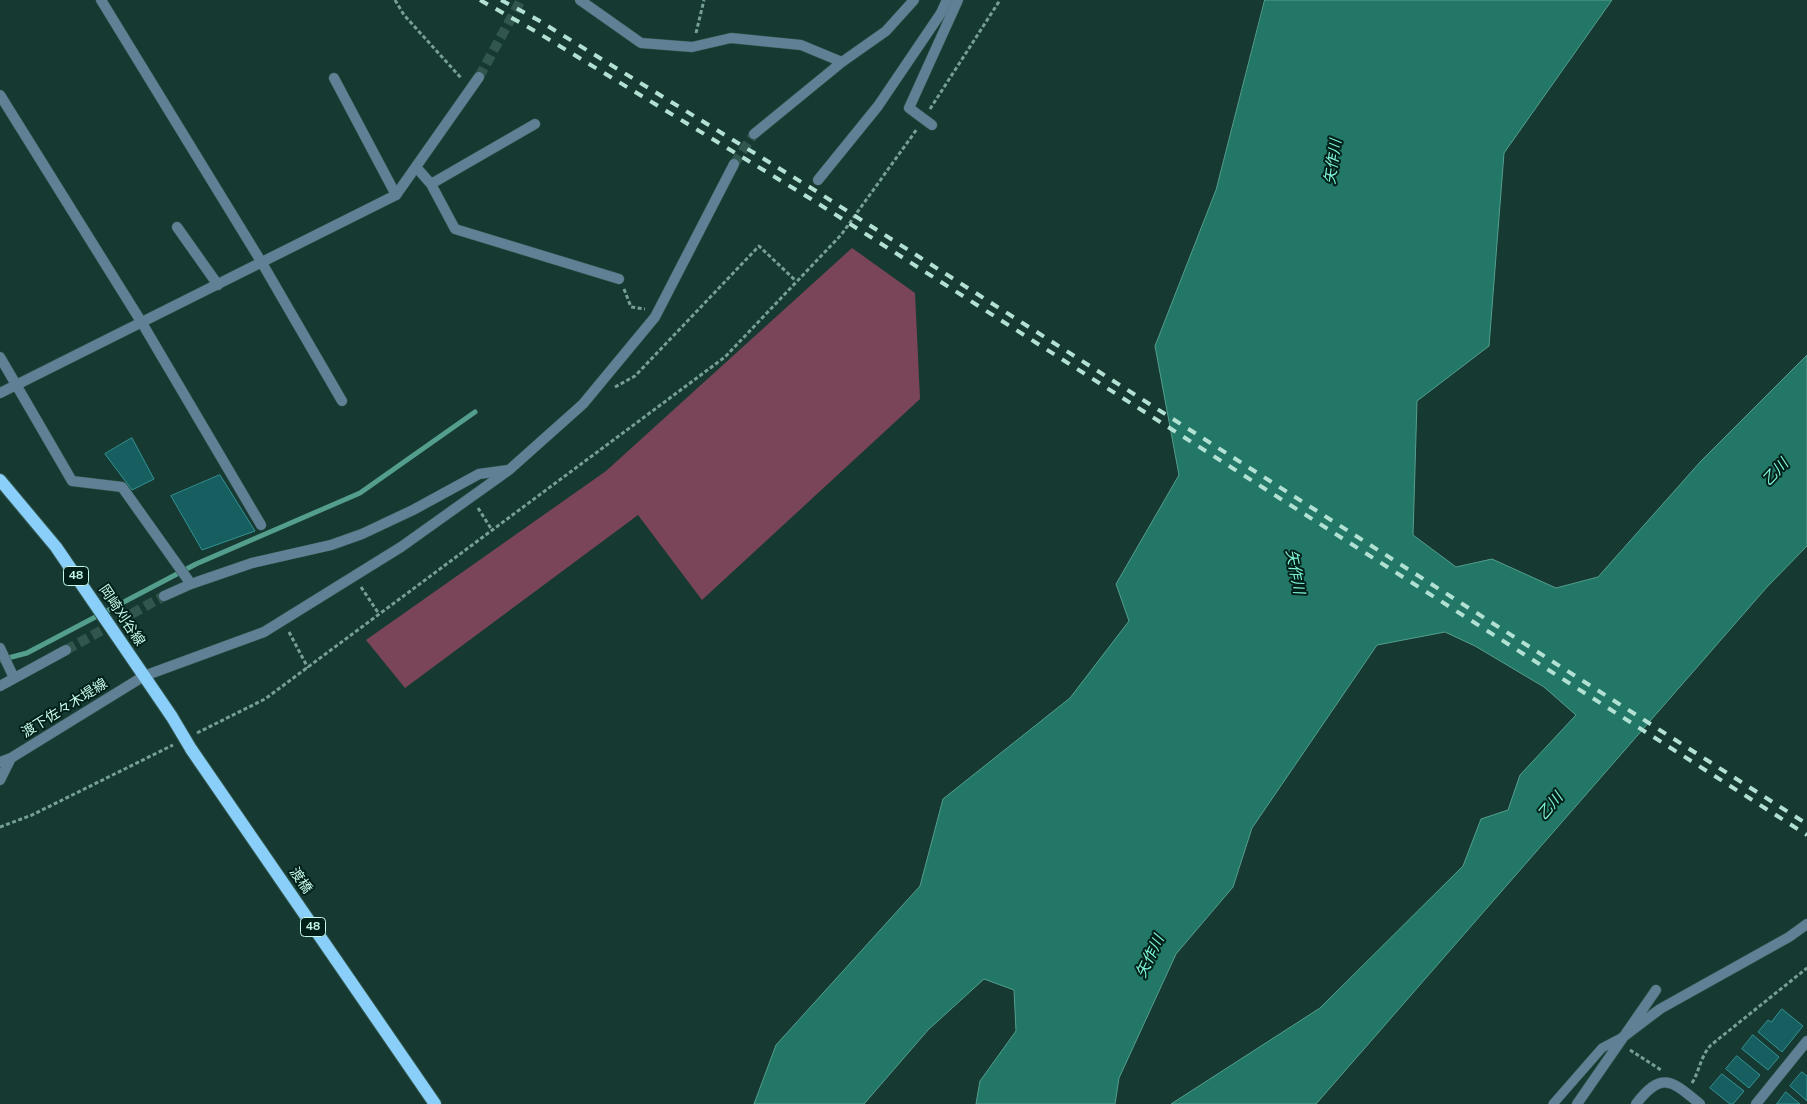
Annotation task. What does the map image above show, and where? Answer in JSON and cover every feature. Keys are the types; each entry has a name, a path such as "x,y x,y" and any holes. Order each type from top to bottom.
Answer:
{"main road":[{"name":"岡崎刈谷線","path":"0,480 56,547 192,749"},
{"name":"渡橋","path":"192,749 435,1104"}],"street":[{"path":"101,0 262,263 342,401"},
{"path":"580,0 642,43 692,47 731,38 801,45 842,62"},
{"path":"754,134 842,62 886,31 914,0"},
{"path":"818,180 878,106 942,13 947,0"},
{"path":"928,122 910,108 958,0"},
{"path":"0,393 396,195 478,77"},
{"path":"334,78 396,195"},
{"path":"0,95 142,323 261,525"},
{"path":"431,184 535,124"},
{"name":"渡下佐々木堤線","path":"0,762 11,758 144,676 264,632 401,547 509,470 583,404 656,317 734,164"},
{"path":"416,167 431,184 454,229 619,279"},
{"path":"177,227 218,285"},
{"path":"0,357 72,481 122,487 191,584"},
{"path":"164,596 191,584 252,563 339,543 413,510 479,474 509,470"},
{"path":"0,648 14,678"},
{"path":"0,686 66,650"},
{"path":"0,780 11,758"},
{"path":"1625,1042 1660,1009 1807,924"},
{"path":"1577,1104 1625,1042 1656,990"},
{"path":"1756,1104 1807,1041"},
{"path":"1636,1104 1655,1084 1668,1082 1686,1092 1700,1104"}],"lane":[{"path":"1553,1104 1602,1048 1625,1042"}],"path":[{"path":"395,0 404,15 471,89"},
{"path":"692,47 704,0"},
{"path":"196,734 265,700 725,357 841,235 928,122 1000,0"},
{"path":"610,390 636,376 759,246 796,281"},
{"path":"619,279 631,307 659,311"},
{"path":"471,497 492,530"},
{"path":"354,576 380,614"},
{"path":"283,620 308,668"},
{"path":"0,828 32,815 178,742"},
{"path":"1686,1092 1698,1073 1700,1062 1711,1045 1807,968"},
{"path":"1625,1042 1653,1065"}],"shaded area":[{"path":"852,248 915,293 920,399 702,600 638,515 405,688 366,640 606,471"}],"water":[{"path":"1265,0 1612,0 1504,153 1489,346 1417,401 1413,535 1456,567 1492,559 1556,588 1598,577 1701,461 1807,355 1807,546 1767,587 1316,1104 1171,1104 1320,1008 1463,866 1481,819 1508,810 1520,775 1576,715 1544,687 1475,646 1445,632 1377,645 1252,828 1233,887 1176,954 1119,1078 1115,1104 976,1104 980,1081 1016,1031 1014,990 984,979 928,1030 864,1104 754,1104 776,1045 920,886 943,799 1070,698 1129,621 1116,584 1179,475 1155,346 1216,190"}],"building":[{"path":"132,438 154,479 132,490 105,454"},
{"path":"220,475 255,531 202,550 171,496"},
{"path":"1782,1009 1803,1026 1782,1052 1758,1032 1768,1020 1771,1022"},
{"path":"1753,1035 1779,1057 1768,1070 1742,1049"},
{"path":"1737,1056 1760,1075 1749,1088 1726,1069"},
{"path":"1802,1072 1807,1076 1807,1101 1790,1086"},
{"path":"1722,1074 1744,1091 1733,1104 1730,1104 1710,1088"},
{"path":"1786,1092 1800,1104 1777,1104"}],"waterway":[{"path":"0,660 27,653 196,564 360,493 475,412"}],"tunnel":[{"path":"479,77 521,0"},
{"path":"734,164 754,134"},
{"path":"66,650 164,596"}],"railway":[{"path":"480,0 535,31 811,199 1807,835"},
{"path":"501,0 538,20 816,191 1807,824"}],"water label":[{"name":"矢作川","path":"1334,162"},
{"name":"乙川","path":"1776,473"},
{"name":"矢作川","path":"1294,572"},
{"name":"乙川","path":"1551,807"},
{"name":"矢作川","path":"1151,957"}]}
